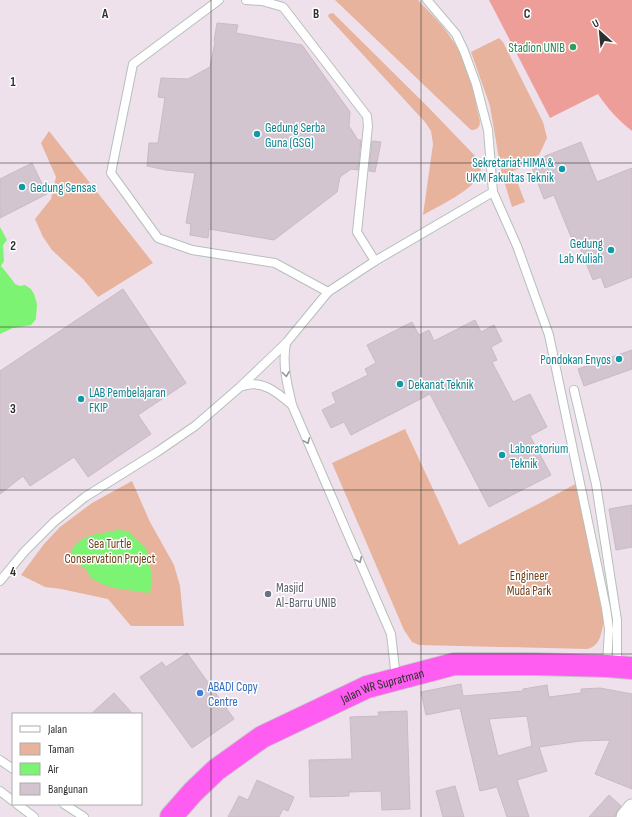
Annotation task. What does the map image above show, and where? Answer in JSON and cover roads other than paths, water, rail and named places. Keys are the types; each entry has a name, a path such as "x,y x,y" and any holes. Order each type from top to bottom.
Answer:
{"highway":[{"name":"Jalan WR Supratman","path":"170,817 216,770 262,738 367,687 454,664 534,664 619,667"}],"street":[{"path":"625,817 632,808"}],"lane":[{"path":"219,0 133,64 111,173 158,238 192,250 275,263 328,292"},
{"path":"246,0 262,1 283,7 367,116 368,126 357,232 375,261"},
{"path":"427,0 456,34 464,51 476,84 488,130 493,192 517,246 549,335 606,608 609,629 619,667"},
{"path":"0,581 25,551 54,522 85,496 157,452 195,426 240,387 286,343 328,292 375,261 493,192"},
{"path":"286,343 284,357 285,371 292,405 391,634 396,679"},
{"path":"240,387 250,383 259,384 277,392 292,405"},
{"path":"574,390 596,484 617,620 619,667"},
{"path":"0,760 12,768"},
{"path":"0,791 12,800"},
{"path":"18,805 34,817"},
{"path":"66,805 84,817"}],"water":[{"path":"0,227 7,240 3,245 4,261 1,266 15,284 20,286 25,285 31,289 37,304 36,319 31,325 13,328 0,334"},
{"path":"117,530 128,531 146,548 152,576 152,586 149,593 114,588 102,584 91,578 86,569 71,559 72,550 78,542 94,535"}],"place":[{"name":"Stadion UNIB","path":"573,47"},
{"name":"Gedung Serba Guna (GSG)","path":"257,134"},
{"name":"Sekretariat HIMA & UKM Fakultas Teknik","path":"562,169"},
{"name":"Gedung Sensas","path":"22,187"},
{"name":"Gedung Lab Kuliah","path":"611,250"},
{"name":"Pondokan Enyos","path":"619,359"},
{"name":"Dekanat Teknik","path":"400,384"},
{"name":"LAB Pembelajaran FKIP","path":"81,399"},
{"name":"Laboratorium Teknik","path":"502,455"},
{"name":"Masjid Al-Barru UNIB","path":"268,594"},
{"name":"ABADI Copy Centre","path":"200,693"}],"park label":[{"name":"Sea Turtle Conservation Project","path":"110,550"},
{"name":"Engineer Muda Park","path":"529,582"}]}
